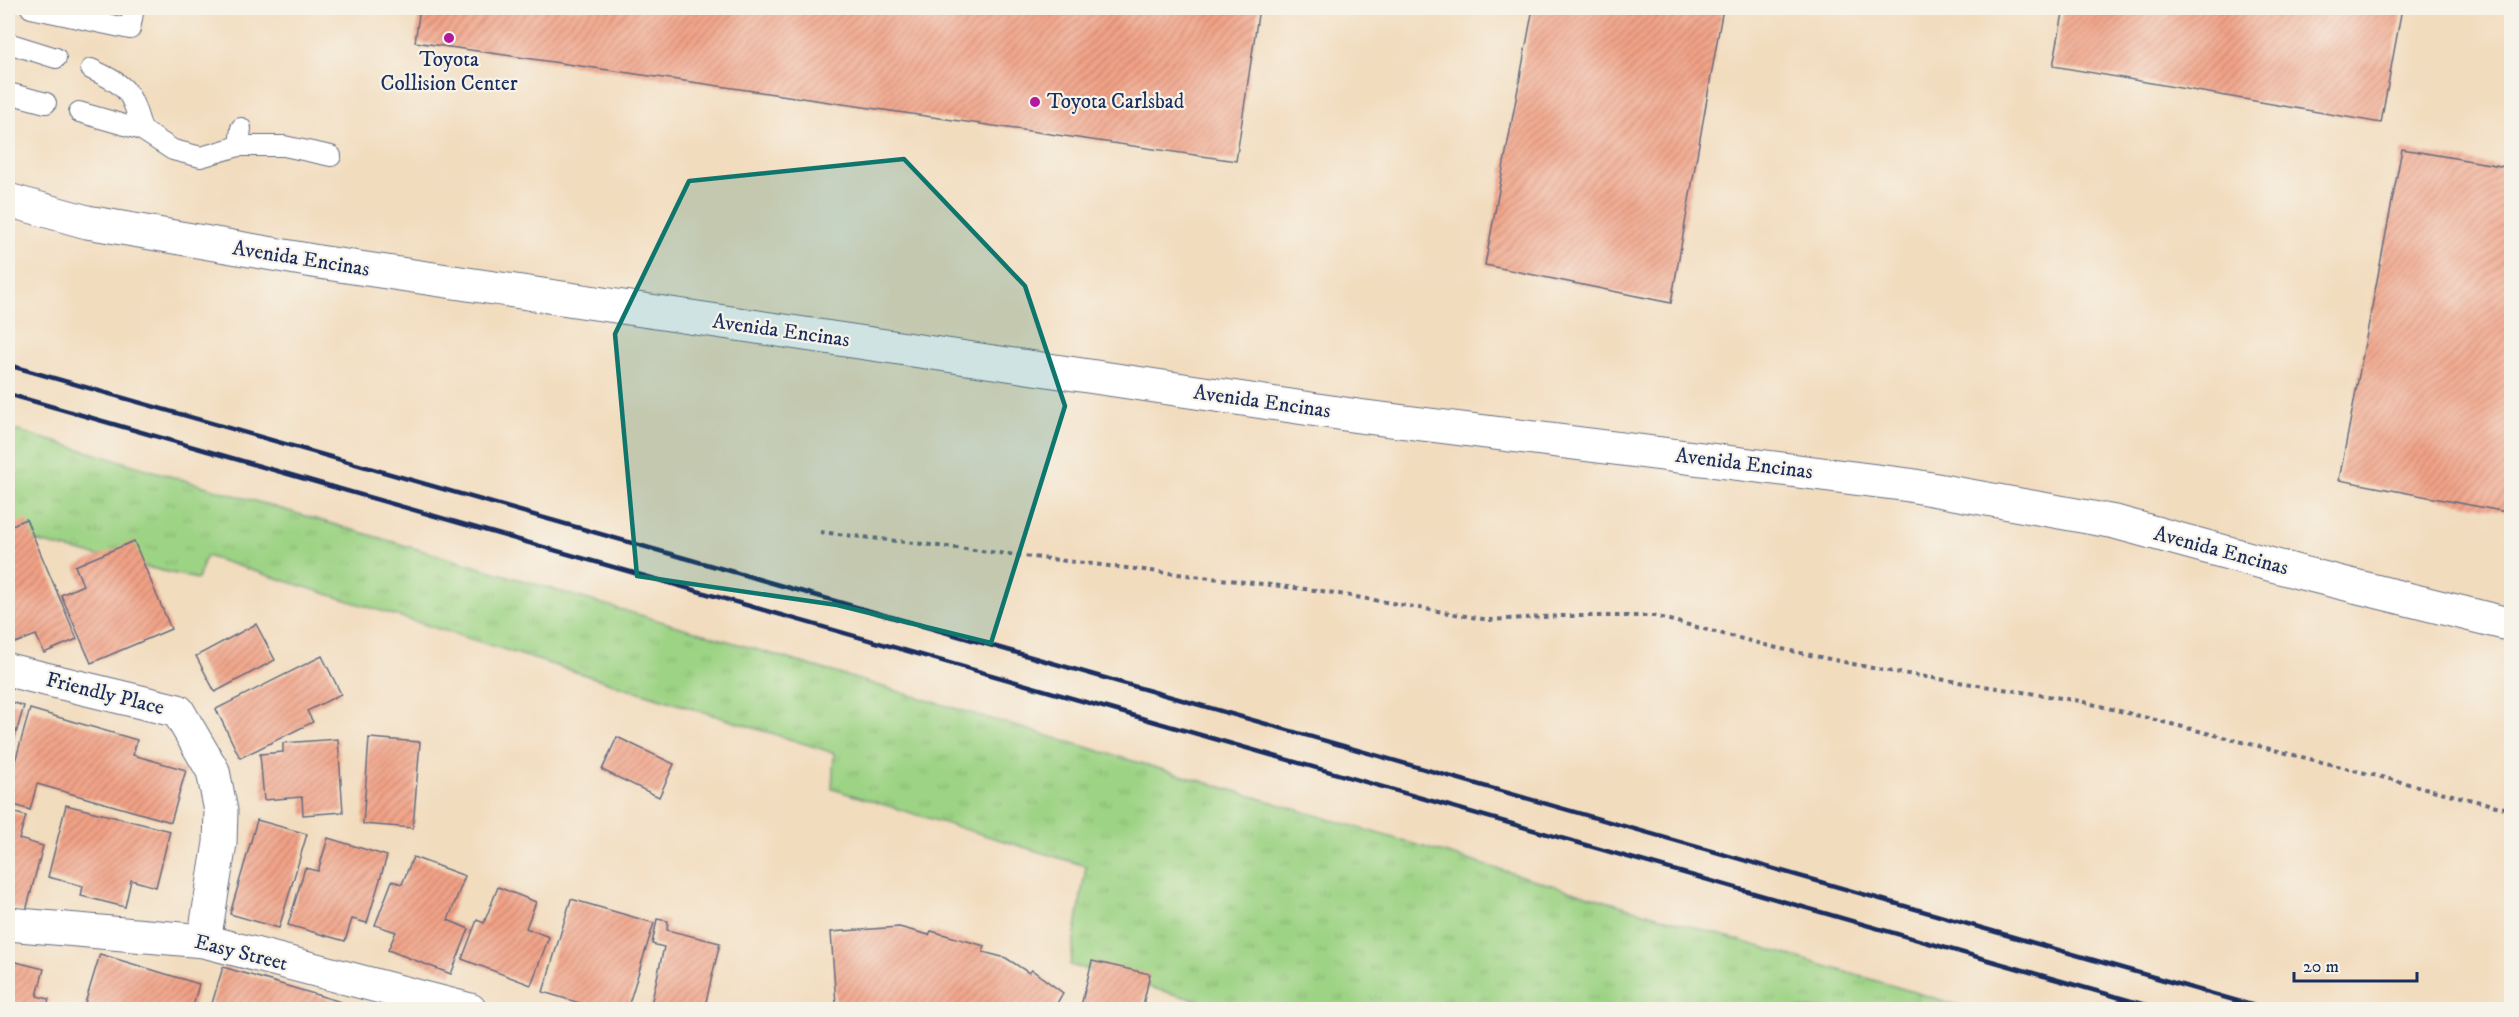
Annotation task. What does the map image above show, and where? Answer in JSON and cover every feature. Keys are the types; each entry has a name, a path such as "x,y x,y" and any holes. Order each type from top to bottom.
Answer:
{"street":[{"name":"Avenida Encinas","path":"8,200 87,222 343,266 1358,416 1909,485 2115,522 2301,573 2511,625"},
{"name":"Friendly Place","path":"8,670 178,711 213,771 222,811 220,843 204,941"},
{"name":"Easy Street","path":"8,924 204,941 470,1010"}],"lane":[{"path":"31,8 130,29 134,8"},
{"path":"8,43 56,58"},
{"path":"91,69 114,80 131,95 142,130"},
{"path":"8,93 46,103"},
{"path":"79,112 142,130 173,150 201,157 240,137 331,156"}],"path":[{"path":"820,532 1322,591 1489,621 1563,616 1654,616 1777,648 1882,670 2080,700 2511,810"}],"highlighted area":[{"path":"904,159 1025,286 1065,406 991,643 837,605 637,576 615,334 689,181"}],"green space":[{"path":"8,428 1971,1009 1227,1009 1070,965 1086,866 832,789 834,753 206,556 198,579 8,535"}],"building":[{"name":"Toyota Carlsbad","path":"420,8 1259,8 1236,161 415,42"},
{"path":"1533,8 1723,8 1671,303 1485,265"},
{"path":"2064,8 2402,8 2381,123 2053,66"},
{"path":"2402,149 2512,168 2512,513 2339,480"},
{"path":"26,519 77,639 44,653 36,635 15,643 8,624 8,527"},
{"path":"134,541 171,629 91,663 61,595 83,585 75,566"},
{"path":"256,624 275,660 215,692 196,656"},
{"path":"322,656 341,694 307,711 313,722 240,758 216,709"},
{"path":"8,701 24,706 8,760"},
{"path":"30,709 137,740 133,755 186,770 171,822 37,784 30,810 8,803 8,786"},
{"path":"617,737 674,764 659,797 602,770"},
{"path":"369,738 420,742 413,828 363,824"},
{"path":"338,739 343,812 303,815 302,797 264,800 260,754 283,752 283,743"},
{"path":"66,805 170,831 156,887 131,880 125,907 81,896 83,886 48,877"},
{"path":"8,811 26,816 19,839 43,846 26,911 8,906"},
{"path":"257,820 307,834 279,928 230,914"},
{"path":"328,838 387,856 367,923 352,919 345,941 288,925 305,868 318,871"},
{"path":"413,857 465,876 448,920 469,929 451,974 388,950 396,932 375,925 392,881 402,884"},
{"path":"498,887 536,902 526,928 549,937 531,985 462,959 477,920 484,923"},
{"path":"571,899 654,923 627,1010 603,1010 543,992"},
{"path":"657,919 668,921 667,930 720,943 704,1010 650,1009 664,947 652,944"},
{"path":"899,927 929,935 931,931 985,946 983,952 1006,958 1029,973 1032,970 1063,993 1053,1010 921,1010 893,1002 836,1004 831,932"},
{"path":"100,954 199,984 192,1010 83,1010"},
{"path":"8,960 44,969 37,996 49,999 46,1010 8,1010"},
{"path":"1092,961 1150,974 1142,1010 1080,1010"},
{"path":"223,967 365,1009 365,1010 210,1010"}],"railway":[{"path":"8,365 2269,1010"},
{"path":"8,394 2163,1010"}],"place":[{"name":"Toyota Collision Center","path":"449,38"},
{"name":"Toyota Carlsbad","path":"1035,102"}]}
